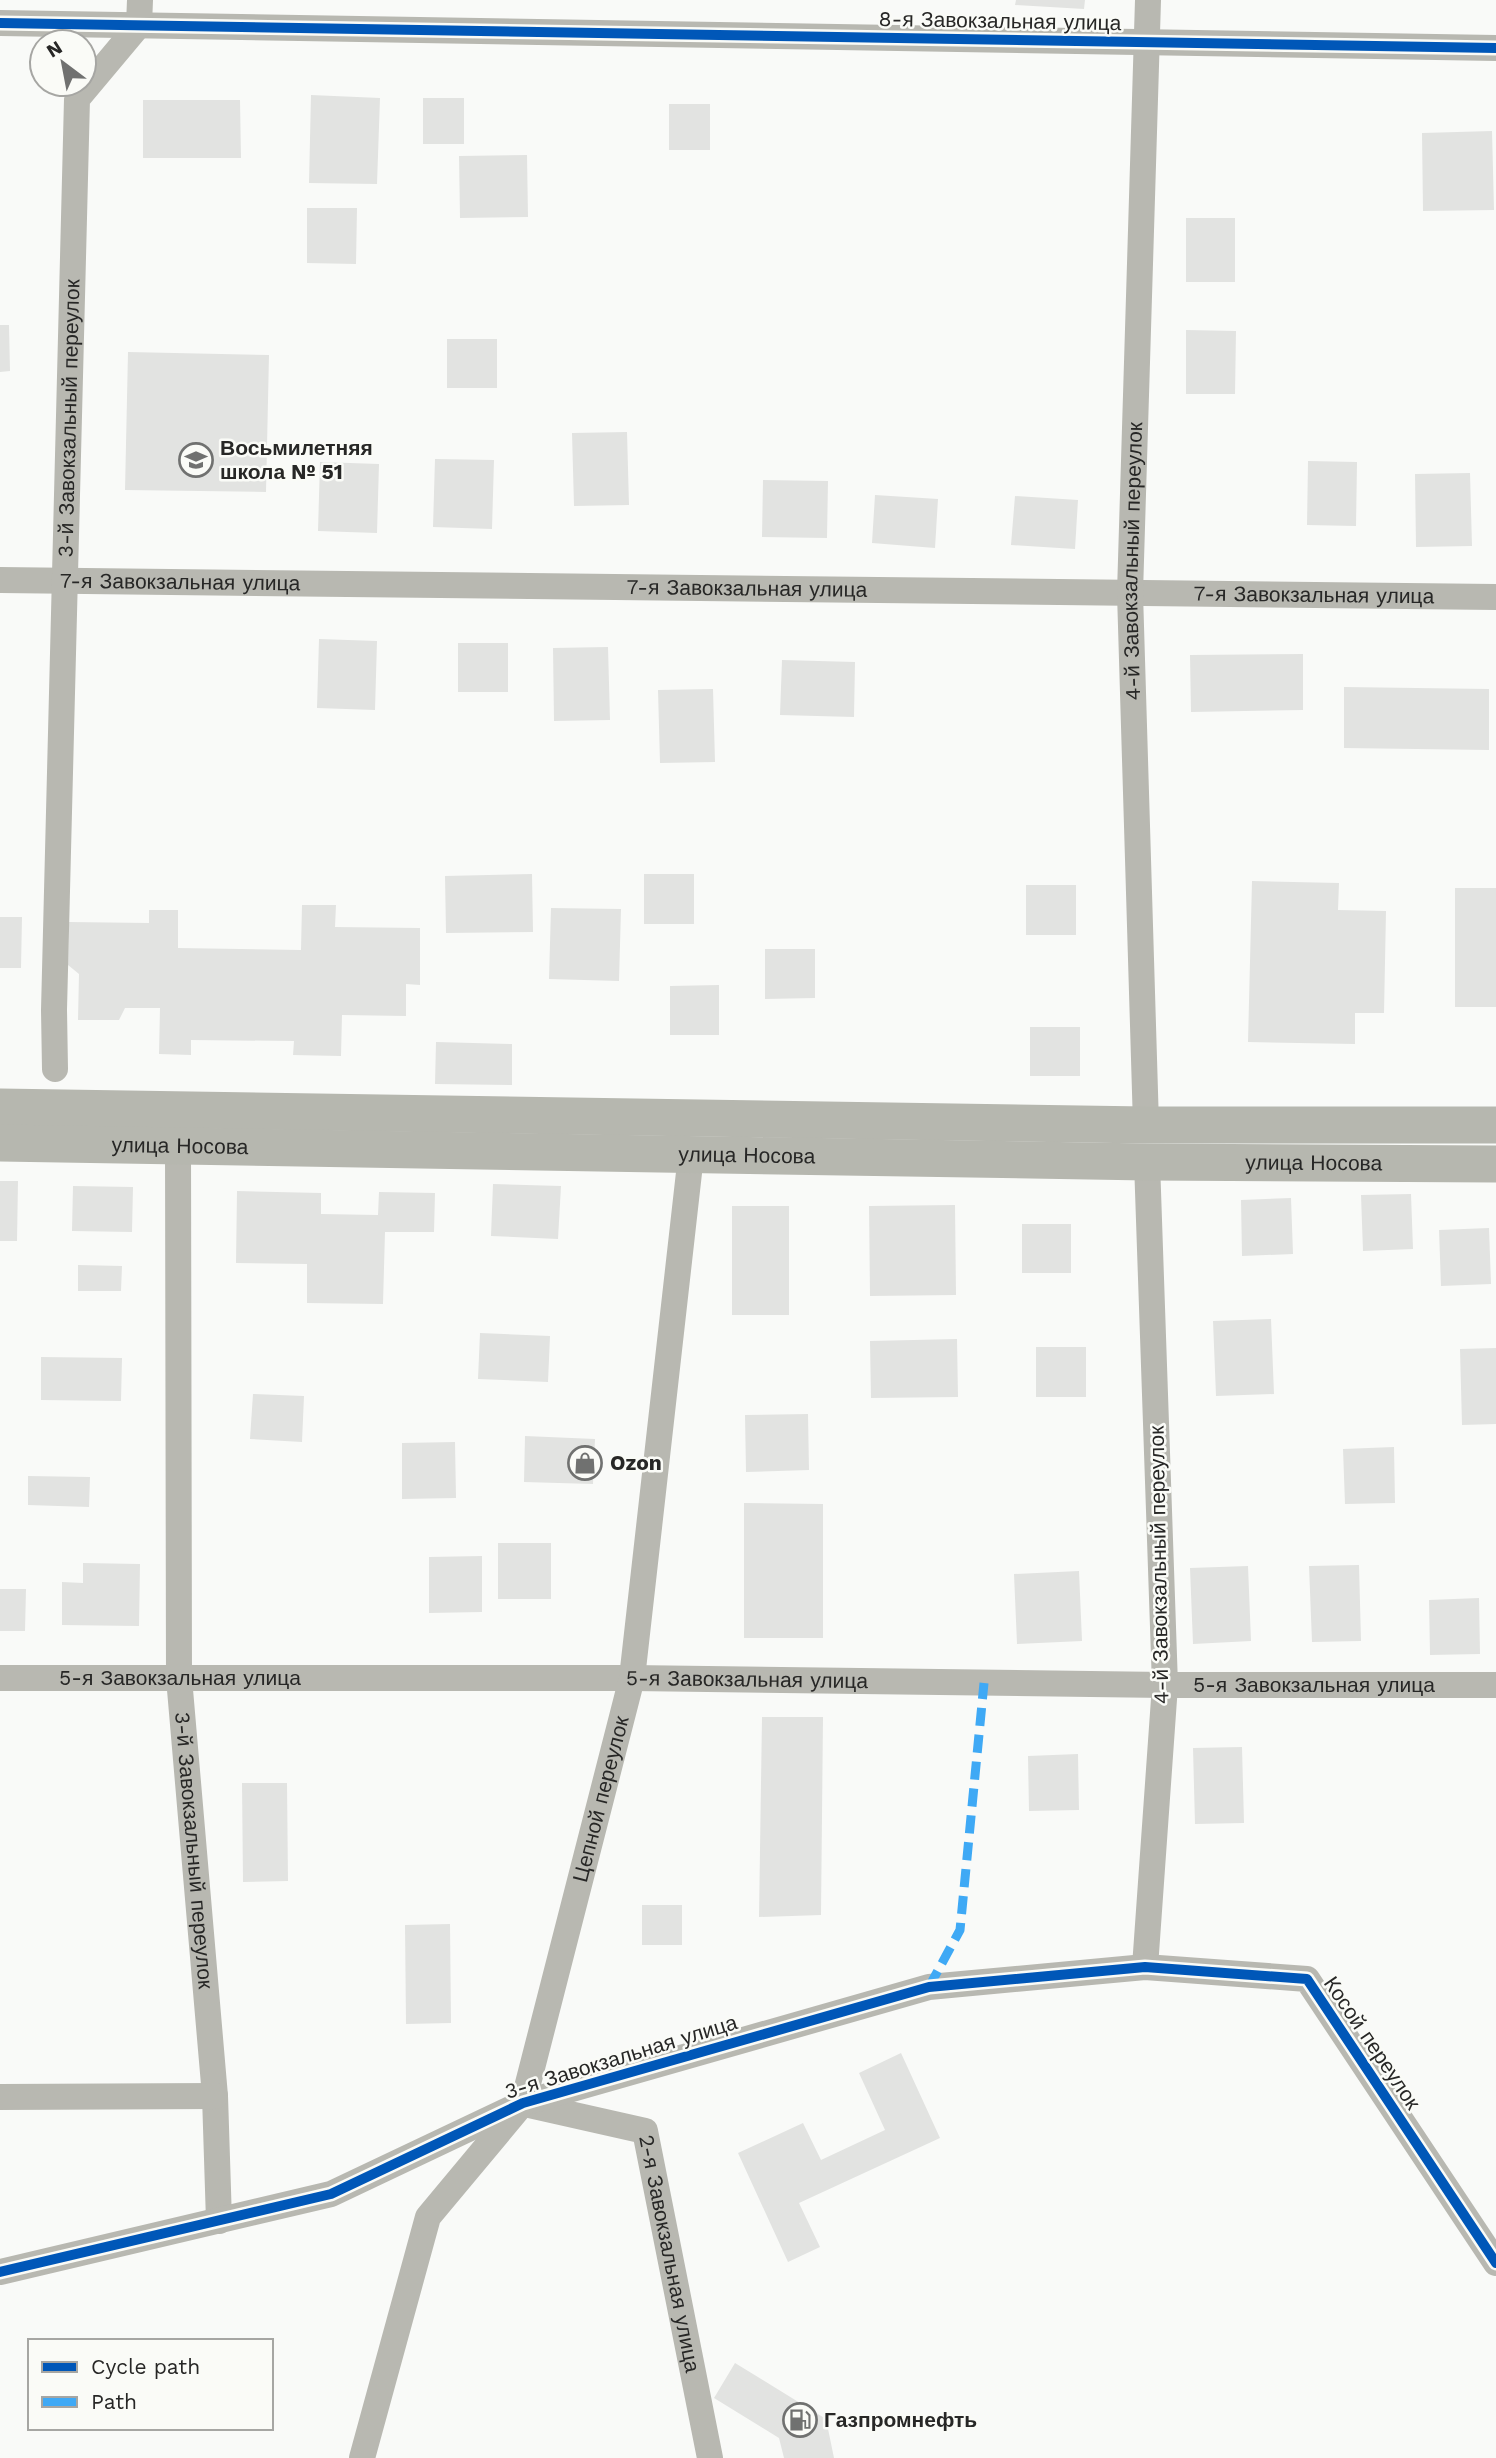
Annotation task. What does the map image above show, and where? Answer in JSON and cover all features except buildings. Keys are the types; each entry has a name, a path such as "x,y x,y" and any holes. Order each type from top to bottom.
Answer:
{"main road":[{"name":"улица Носова","path":"0,1107 1146,1125 1496,1125"},
{"path":"177,1110 177,1146"},
{"path":"691,1155 697,1119"},
{"path":"1146,1125 1147,1162"},
{"name":"улица Носова","path":"0,1143 1147,1162 1496,1164"}],"street":[{"name":"4-й Завокзальный переулок","path":"1146,1125 1130,593 1148,0"},
{"name":"8-я Завокзальная улица","path":"0,23 140,13 1148,42 1496,48"},
{"name":"3-й Завокзальный переулок","path":"55,1069 77,99 140,13"},
{"name":"7-я Завокзальная улица","path":"0,580 1496,597"},
{"name":"3-й Завокзальный переулок","path":"177,1146 179,1678 215,2096 219,2221"},
{"name":"Цепной переулок","path":"523,2103 632,1678 691,1155"},
{"name":"4-й Завокзальный переулок","path":"1146,1967 1165,1685 1147,1162"},
{"name":"5-я Завокзальная улица","path":"0,1678 632,1678 1165,1685 1496,1685"},
{"name":"3-я Завокзальная улица","path":"0,2272 331,2194 523,2103 929,1987 1146,1967"},
{"name":"Косой переулок","path":"1146,1967 1307,1979 1493,2255"},
{"path":"0,2097 215,2096"},
{"path":"362,2458 428,2217 523,2103"},
{"name":"2-я Завокзальная улица","path":"523,2103 645,2131 710,2458"}],"marked path":[{"path":"929,1987 960,1930 984,1683"}],"cycle path":[{"path":"0,23 1496,48"},
{"path":"0,2272 331,2194 523,2103 929,1987 1145,1967 1307,1979 1496,2263"}],"place":[{"name":"Восьмилетняя школа № 51","path":"196,460"},
{"name":"Ozon","path":"585,1463"},
{"name":"Газпромнефть","path":"800,2420"}]}
